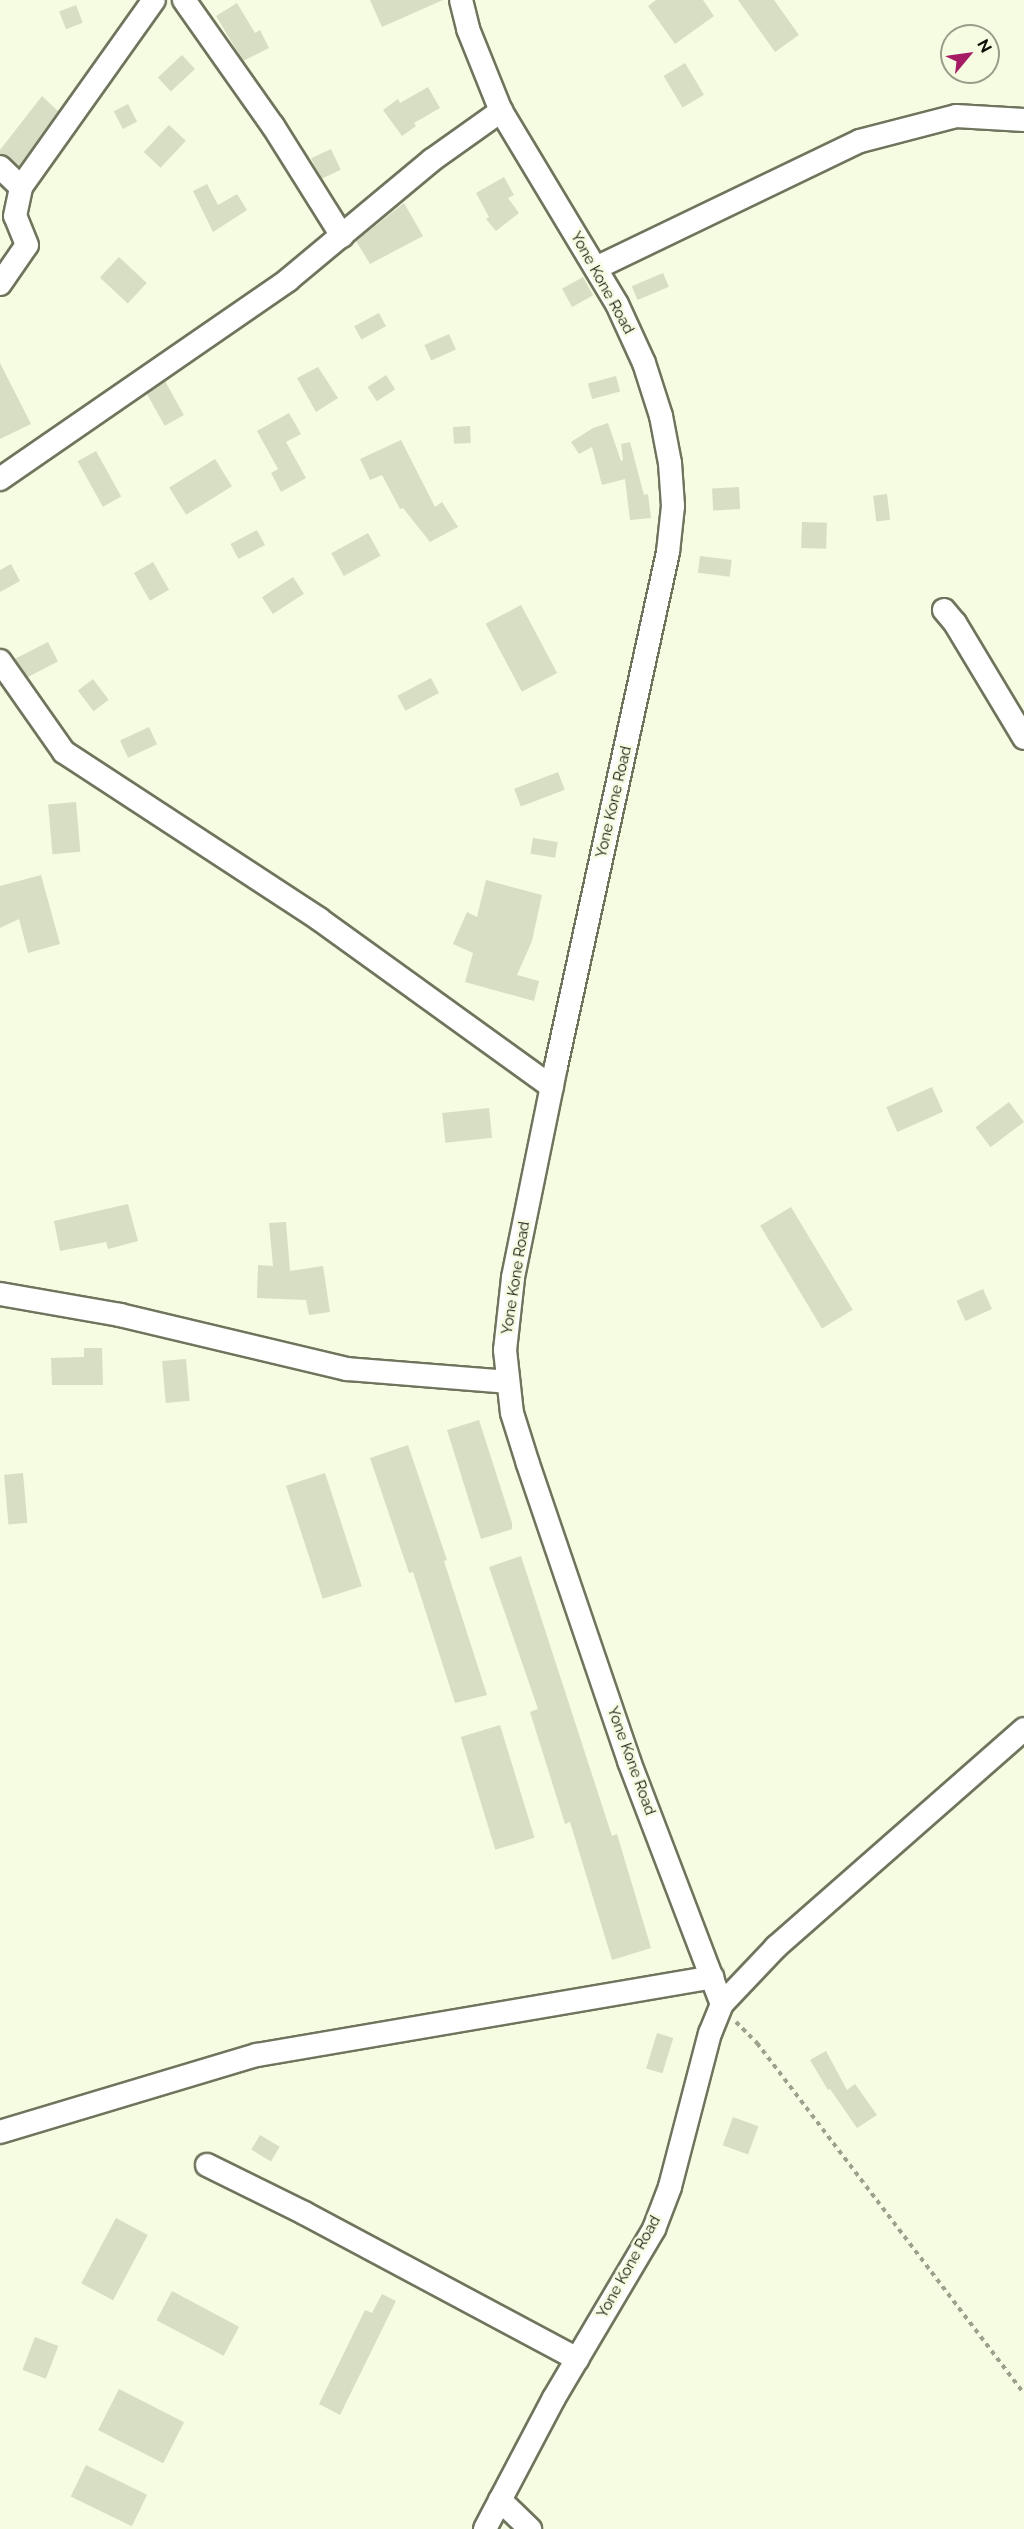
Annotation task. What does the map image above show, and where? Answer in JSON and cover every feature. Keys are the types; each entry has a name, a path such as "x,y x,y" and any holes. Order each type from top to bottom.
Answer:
{"street":[{"path":"0,284 27,245 15,216 21,187 154,0"},
{"path":"184,0 273,126 342,236"},
{"name":"Yone Kone Road","path":"461,0 468,29 501,111 617,304 651,384 670,463 673,506 668,552 552,1087 513,1278 505,1350 512,1413 528,1464 629,1761 722,2004 710,2033 670,2187 654,2229 577,2359 485,2529"},
{"path":"0,479 288,280 432,160 501,111"},
{"path":"596,268 861,141 956,116 1024,120"},
{"path":"0,167 21,187"},
{"path":"945,610 1024,738"},
{"path":"0,661 64,752 319,919 552,1087"},
{"path":"0,1294 120,1315 347,1369 507,1382"},
{"path":"722,2004 776,1947 1024,1729"},
{"path":"0,2133 257,2055 712,1977"},
{"path":"207,2165 314,2218 577,2359"},
{"path":"500,2500 530,2529"}],"path":[{"path":"722,2004 764,2053 1024,2393"}],"building":[{"path":"370,0 443,0 382,27"},
{"path":"656,0 703,0 714,16 675,44 648,6"},
{"path":"738,0 774,0 799,35 775,52"},
{"path":"237,3 255,33 260,30 269,48 243,61 216,16"},
{"path":"76,5 83,23 66,29 59,11"},
{"path":"182,55 195,69 171,91 158,78"},
{"path":"685,63 704,95 683,108 664,76"},
{"path":"428,87 440,108 414,123 416,126 402,136 383,110 398,99 400,103"},
{"path":"42,96 58,111 19,166 9,157 0,154 0,150"},
{"path":"128,104 137,122 123,129 114,111"},
{"path":"169,125 186,141 161,168 144,152"},
{"path":"331,149 341,170 321,179 311,158"},
{"path":"504,177 514,195 508,198 519,213 496,231 486,219 489,217 476,193"},
{"path":"207,184 218,205 237,194 247,210 213,232 193,191"},
{"path":"404,203 423,236 370,264 356,241"},
{"path":"119,257 147,283 128,303 100,277"},
{"path":"663,273 669,287 638,300 632,286"},
{"path":"583,277 593,295 572,307 562,289"},
{"path":"379,313 386,326 361,339 354,326"},
{"path":"449,334 456,350 431,361 424,345"},
{"path":"0,363 31,424 0,439"},
{"path":"318,367 338,398 316,412 297,378"},
{"path":"386,375 395,389 377,401 368,387"},
{"path":"616,376 620,391 592,399 588,384"},
{"path":"165,381 184,415 165,426 146,392"},
{"path":"289,413 301,434 286,442 306,478 281,492 271,473 278,469 257,431"},
{"path":"608,423 621,461 623,460 621,444 630,442 644,495 648,494 651,518 630,520 625,479 602,485 592,447 579,454 571,442 593,428"},
{"path":"470,426 471,443 454,444 453,427"},
{"path":"401,440 435,507 442,502 458,527 430,542 403,508 400,509 382,475 370,480 360,459"},
{"path":"96,451 121,496 103,507 78,461"},
{"path":"215,459 232,486 186,515 169,488"},
{"path":"739,487 740,509 713,510 712,488"},
{"path":"887,494 890,520 876,522 873,496"},
{"path":"802,522 827,523 826,549 801,548"},
{"path":"257,530 265,545 238,559 231,544"},
{"path":"368,533 381,556 344,576 331,553"},
{"path":"700,556 732,560 730,577 698,573"},
{"path":"153,562 169,590 150,601 134,573"},
{"path":"11,564 20,581 0,592 0,570"},
{"path":"293,577 304,594 273,614 262,597"},
{"path":"521,605 557,673 522,692 486,624"},
{"path":"48,642 58,662 25,678 15,659"},
{"path":"431,678 439,693 405,711 397,696"},
{"path":"93,679 109,700 93,711 78,690"},
{"path":"149,727 157,744 128,758 120,741"},
{"path":"558,772 565,790 521,807 514,789"},
{"path":"76,802 80,852 52,854 48,804"},
{"path":"533,838 558,842 555,858 530,854"},
{"path":"41,875 60,944 28,953 19,919 0,928 0,886"},
{"path":"486,880 542,895 532,941 517,975 539,981 534,1001 465,982 473,953 453,944 467,912 477,917"},
{"path":"932,1087 943,1112 897,1132 886,1107"},
{"path":"1009,1102 1024,1122 991,1147 975,1127"},
{"path":"489,1108 492,1138 445,1143 442,1113"},
{"path":"128,1204 138,1241 108,1249 106,1242 60,1251 54,1221"},
{"path":"791,1207 853,1310 822,1328 760,1226"},
{"path":"286,1222 290,1271 323,1266 330,1312 309,1315 306,1300 257,1298 258,1265 273,1266 269,1223"},
{"path":"983,1289 992,1309 965,1321 957,1301"},
{"path":"84,1348 102,1348 103,1385 52,1385 51,1358 84,1357"},
{"path":"186,1359 190,1401 166,1403 162,1361"},
{"path":"479,1420 512,1523 512,1529 481,1539 447,1430"},
{"path":"408,1445 447,1560 444,1561 487,1695 455,1703 413,1572 409,1573 370,1458"},
{"path":"23,1473 27,1523 8,1524 4,1475"},
{"path":"325,1473 362,1586 323,1599 286,1486"},
{"path":"521,1556 612,1836 617,1834 651,1948 612,1960 570,1822 565,1824 530,1712 538,1709 489,1567"},
{"path":"500,1725 534,1838 495,1850 461,1737"},
{"path":"657,2033 673,2038 662,2073 646,2068"},
{"path":"826,2051 847,2090 855,2084 877,2115 857,2128 830,2089 828,2090 810,2060"},
{"path":"733,2117 758,2126 748,2154 723,2145"},
{"path":"260,2135 280,2147 271,2161 251,2150"},
{"path":"116,2218 148,2235 113,2300 81,2283"},
{"path":"172,2291 239,2327 224,2356 157,2320"},
{"path":"382,2294 396,2301 340,2415 319,2404 365,2310 372,2313"},
{"path":"35,2337 58,2346 46,2379 22,2370"},
{"path":"119,2389 184,2422 163,2463 98,2430"},
{"path":"86,2465 147,2495 132,2526 71,2496"}]}
